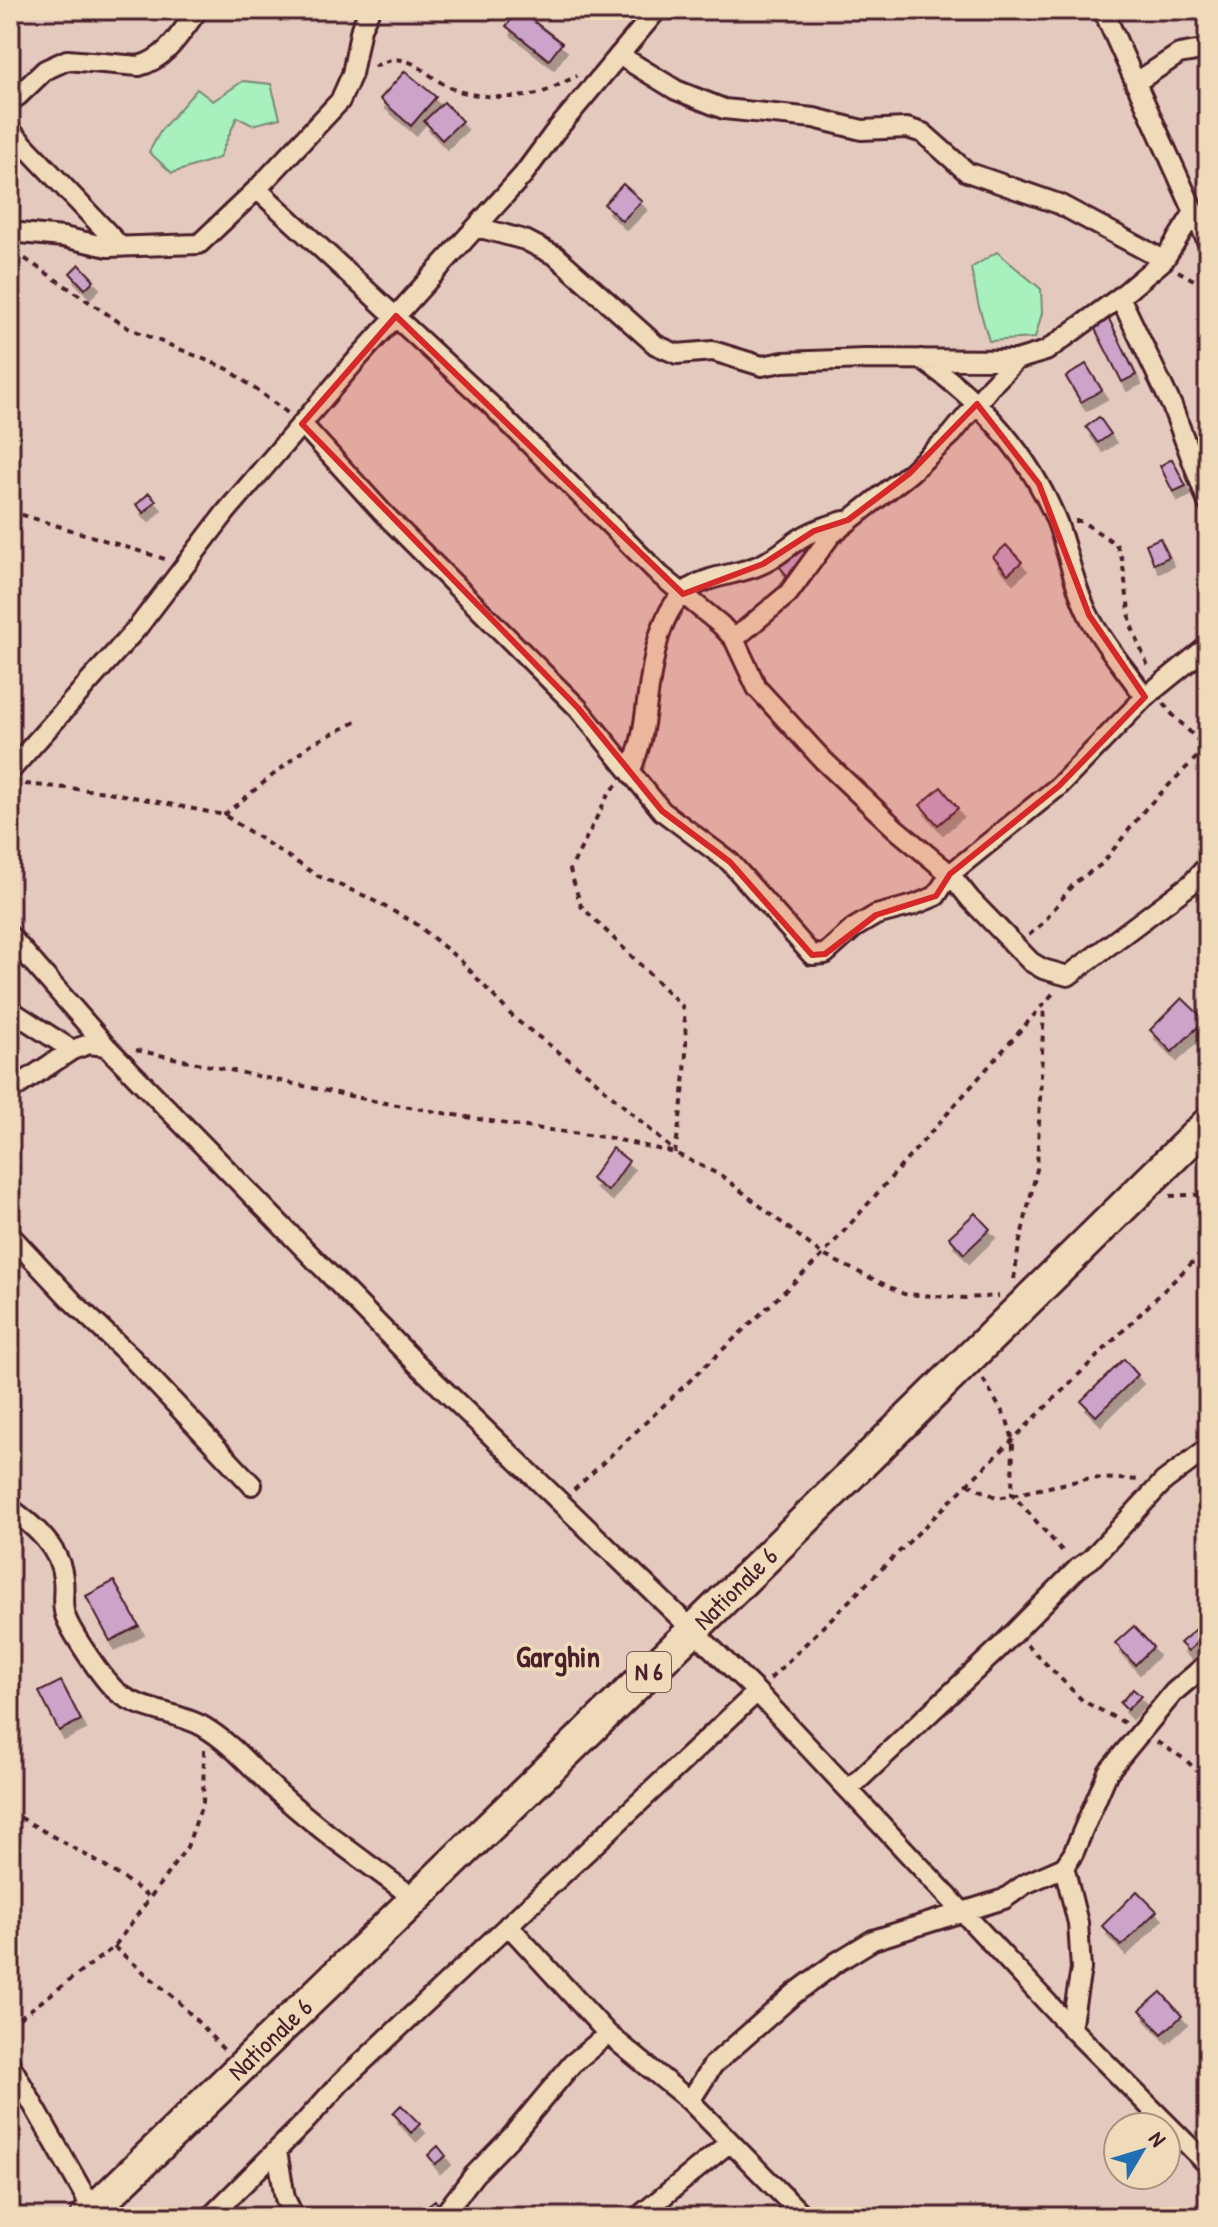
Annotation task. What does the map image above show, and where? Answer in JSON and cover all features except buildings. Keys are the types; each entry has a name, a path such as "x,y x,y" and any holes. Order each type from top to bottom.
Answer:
{"main road":[{"name":"Nationale 6","path":"89,2213 694,1629 970,1356 1023,1295 1208,1123"}],"street":[{"path":"10,101 57,62 67,60 139,66 150,63 168,50 198,10"},
{"path":"10,232 121,247 199,244 257,189 340,101 352,74 361,28 370,10"},
{"path":"17,777 226,512 477,227 657,10"},
{"path":"1103,10 1208,243"},
{"path":"1135,83 1179,54 1208,49"},
{"path":"619,55 676,90 724,109 814,118 862,130 907,128 923,133 967,172 1059,204 1164,260"},
{"path":"10,130 121,247"},
{"path":"257,189 493,407 601,517 734,639 757,688 823,760 896,829 950,874 1022,955 1043,969 1068,976 1191,884 1208,865"},
{"path":"477,227 525,240 556,256 656,345 677,354 713,351 762,366 783,362 920,358 1016,360 1046,351 1120,297 1164,260 1194,212"},
{"path":"1120,297 1172,406 1208,503"},
{"path":"920,358 945,375 977,404 1025,461 1056,521 1089,615 1151,693"},
{"path":"734,639 788,594 818,550 848,520 910,473 952,434 1016,360"},
{"path":"302,424 382,512 578,708 662,811 730,862 812,955 825,954 854,928 876,915 928,901 943,888 950,874 1059,786 1151,693 1208,646"},
{"path":"631,770 642,736 656,648 668,616 683,594 708,580 763,564 814,531 848,520"},
{"path":"10,936 106,1046 417,1364 757,1692 1071,2028 1208,2165"},
{"path":"10,1010 72,1050"},
{"path":"10,1091 72,1050 89,1044 106,1046"},
{"path":"10,1235 252,1485"},
{"path":"849,1789 1078,1568 1091,1559 1164,1481 1208,1448"},
{"path":"10,1508 34,1526 53,1550 63,1574 66,1619 114,1690 129,1701 177,1715 204,1728 235,1750 278,1794 415,1899"},
{"path":"690,2101 713,2065 794,1994 837,1962 873,1940 1004,1899 1025,1884 1064,1867 1073,1854 1108,1772 1174,1692 1208,1663"},
{"path":"210,2217 341,2082 757,1692"},
{"path":"1064,1867 1078,1923 1081,1969 1071,2028"},
{"path":"508,1925 608,2034 690,2101 804,2217"},
{"path":"442,2217 474,2175 511,2137 572,2064 608,2034"},
{"path":"10,2064 89,2213"},
{"path":"638,2217 730,2142"},
{"path":"277,2151 285,2198 294,2217"}],"path":[{"path":"352,74 366,71 387,59 406,59 456,90 496,97 540,94 580,74"},
{"path":"10,249 128,328 228,369 302,424"},
{"path":"1164,260 1192,281 1208,288"},
{"path":"10,511 186,565"},
{"path":"1014,945 1044,922 1074,883 1102,864 1146,808 1207,749 1151,693 1131,625 1122,559 1116,544 1081,521 1056,521"},
{"path":"224,815 311,744 360,720"},
{"path":"631,770 609,793 570,870 581,906 682,1006 685,1019 683,1089 675,1153"},
{"path":"17,777 224,815 318,876 365,896 415,923 461,961 515,1019 589,1075 675,1153"},
{"path":"561,1503 823,1255 1068,976"},
{"path":"106,1046 144,1051 374,1101 611,1138 675,1153 722,1176 823,1255 904,1294 966,1298 1023,1295 1019,1245 1037,1169 1044,1004"},
{"path":"757,1692 1208,1247"},
{"path":"970,1356 1007,1420 1013,1440 1012,1494 1078,1568"},
{"path":"968,1484 998,1498 1091,1478 1164,1481"},
{"path":"1014,1633 1083,1701 1186,1760 1208,1782"},
{"path":"10,2025 114,1947 187,1847 203,1802 204,1728"},
{"path":"10,1811 119,1873 150,1898"},
{"path":"114,1947 179,2002 240,2066"}],"highlighted area":[{"path":"396,316 683,594 763,564 814,531 848,520 910,473 977,404 1039,484 1089,615 1145,697 1059,786 950,874 936,896 876,915 825,954 812,955 730,862 662,811 578,708 302,424"}],"green space":[{"path":"243,81 271,84 280,118 252,125 237,117 219,158 172,173 149,152 161,130 197,89 213,101"},
{"path":"997,252 1041,289 1042,313 1035,338 989,341 971,268"}],"district":[{"name":"Garghin","path":"558,1657"}]}
